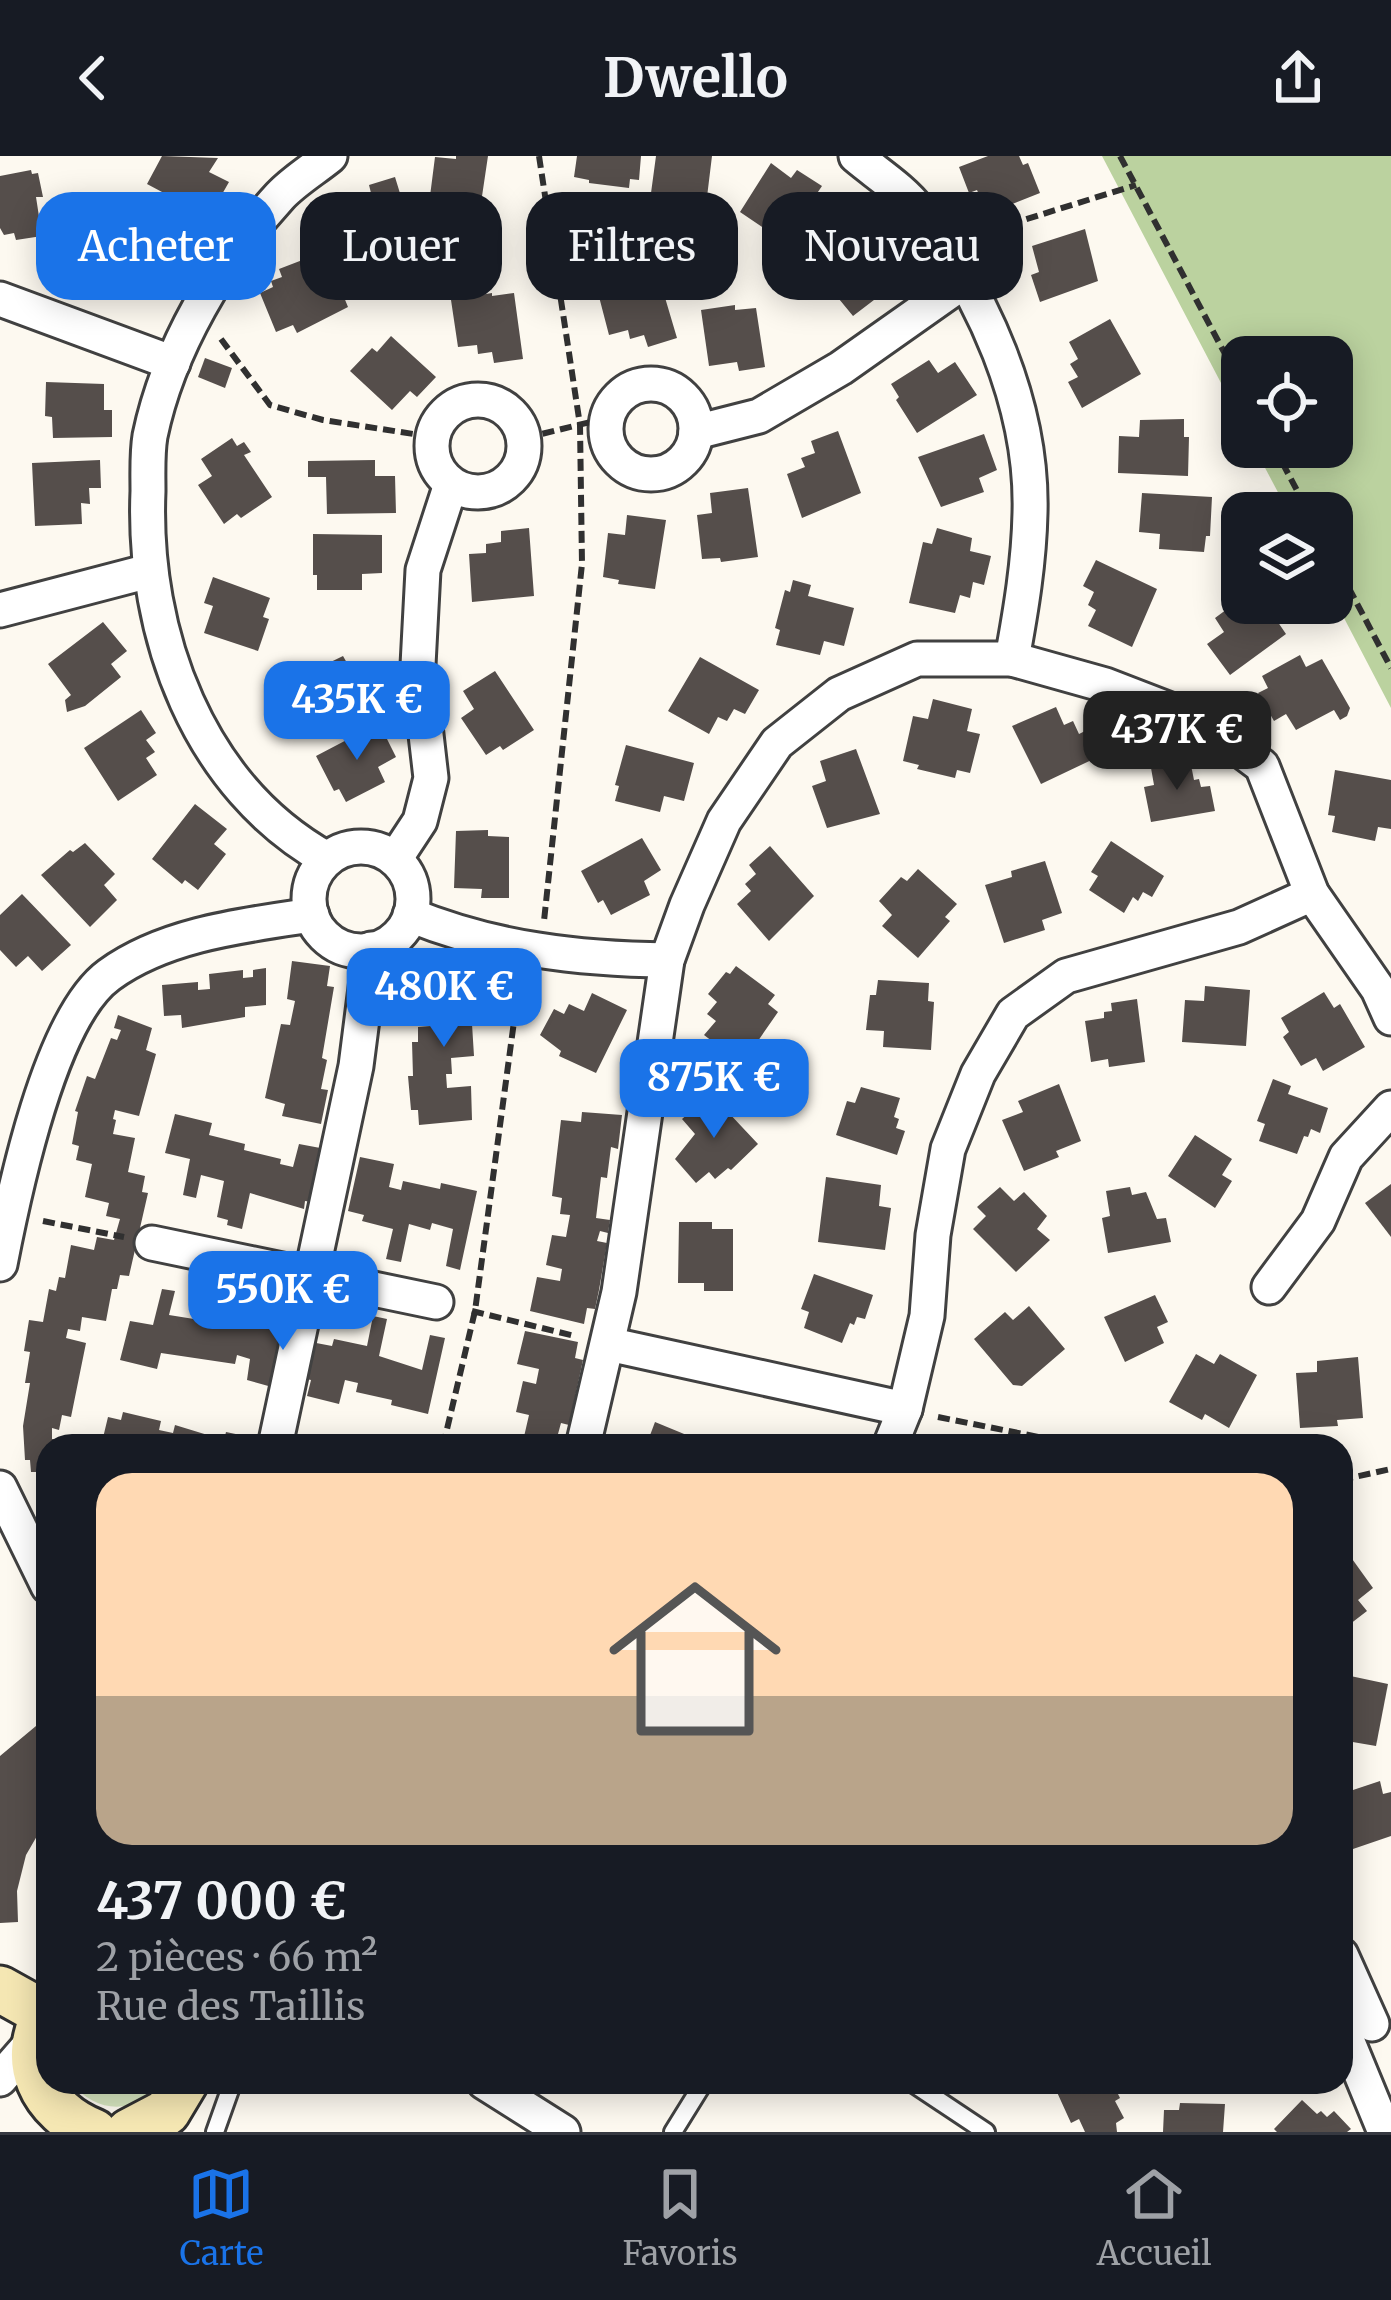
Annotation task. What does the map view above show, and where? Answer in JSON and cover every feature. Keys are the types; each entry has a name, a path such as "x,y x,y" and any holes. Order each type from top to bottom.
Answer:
{"street":[{"path":"327,859 294,840 247,797 201,733 167,653 149,571 150,439 172,363 220,273 282,194 330,156"},
{"path":"856,156 898,192"},
{"path":"0,299 172,363"},
{"path":"696,431 759,416 841,368 922,300"},
{"path":"972,300 1004,359 1023,438 1030,509 1012,658"},
{"path":"650,383 678,392 688,403 696,431 685,459 659,473 644,473 618,460 593,422 622,393 650,383"},
{"path":"479,399 509,411 525,438 525,454 510,481 482,493 452,484 435,464 433,437 449,410 479,399"},
{"path":"394,859 420,821 430,778 418,665 423,570 452,484"},
{"path":"0,610 149,571"},
{"path":"586,1434 619,1292 668,960 724,821 776,743 839,694 917,659 1012,658 1106,685 1206,724 1262,766 1312,894 1378,989 1391,1018"},
{"path":"354,847 368,847 394,859 411,884 410,915 395,938 371,949 341,947 318,928 311,915 311,884 327,859 354,847"},
{"path":"895,1434 927,1316 933,1235 948,1149 978,1074 1012,1014 1066,976 1239,927 1312,894"},
{"path":"0,1264 5,1214 59,1043 82,1001 107,976 140,957 236,926 311,915"},
{"path":"410,915 529,951 668,960"},
{"path":"277,1434 356,1066 371,949"},
{"path":"1269,1287 1318,1221 1346,1156 1391,1108"},
{"path":"152,1244 436,1302"},
{"path":"608,1344 905,1409"},
{"path":"0,1488 34,1530"},
{"path":"0,1989 36,2016"},
{"path":"1353,1995 1384,2132"},
{"path":"0,2079 36,2029"},
{"path":"45,2094 72,2123 94,2132"},
{"path":"148,2128 167,2112 178,2094"},
{"path":"503,2094 563,2132"}],"lane":[{"path":"215,2132 228,2094"},
{"path":"673,2132 697,2094"},
{"path":"929,2094 986,2132"}],"path":[{"path":"446,1434 475,1312 520,978 543,924 569,700 593,422 538,156"},
{"path":"1120,156 1221,346"},
{"path":"1023,220 1136,185"},
{"path":"194,322 223,340 270,405 323,421 433,437"},
{"path":"525,438 593,422"},
{"path":"1353,596 1391,668"},
{"path":"5,1214 152,1244"},
{"path":"436,1302 608,1344"},
{"path":"905,1409 1026,1434"},
{"path":"1353,1477 1391,1469"}],"green space":[{"path":"1102,156 1391,156 1391,708 1347,624 1353,624 1353,492 1278,492 1265,468 1353,468 1353,336 1221,336 1221,383"},
{"path":"82,2094 152,2094 117,2107"}],"building":[{"path":"162,156 218,158 209,172 229,182 223,192 162,192 147,184"},
{"path":"488,156 483,192 431,192 435,157"},
{"path":"577,156 641,156 639,180 630,179 629,188 589,183 574,177"},
{"path":"656,156 712,156 708,192 651,192"},
{"path":"988,156 1019,156 1023,165 1028,163 1040,193 1023,200 1023,192 969,192 959,167"},
{"path":"771,163 791,178 797,170 822,186 818,192 762,192 762,227 740,212"},
{"path":"38,173 42,192 36,192 36,237 16,240 14,233 4,235 0,176"},
{"path":"395,177 400,192 371,192 369,185"},
{"path":"1085,229 1098,281 1040,302 1031,275 1039,272 1032,246"},
{"path":"300,261 300,300 345,300 348,307 297,333 293,325 276,332 263,300 276,300 276,279 282,277 279,269"},
{"path":"514,293 523,359 494,363 492,352 478,354 477,345 458,347 451,300 502,300 502,295"},
{"path":"600,300 666,300 677,338 648,347 644,335 630,339 628,330 609,335"},
{"path":"840,300 874,300 853,316"},
{"path":"735,305 735,310 756,308 765,367 739,371 737,362 709,366 701,310"},
{"path":"1110,319 1141,374 1082,408 1068,382 1078,377 1070,364 1078,359 1069,342"},
{"path":"391,336 436,377 417,397 410,391 392,410 350,371"},
{"path":"205,358 232,368 225,388 198,377"},
{"path":"929,360 938,373 955,362 977,395 917,433 891,384"},
{"path":"46,382 104,384 104,410 112,410 112,437 53,438 52,417 45,416"},
{"path":"1184,419 1184,437 1189,437 1188,476 1118,473 1119,436 1139,437 1140,420"},
{"path":"838,431 861,493 802,518 787,474 805,467 801,458 815,453 811,441"},
{"path":"984,434 997,470 979,478 984,492 941,507 918,457"},
{"path":"232,438 237,446 244,442 251,452 244,455 272,497 224,524 198,485 212,476 201,459"},
{"path":"100,460 101,488 89,488 90,504 81,503 82,524 35,526 32,463"},
{"path":"375,460 375,476 395,476 396,513 327,514 326,477 308,477 308,461"},
{"path":"748,488 758,557 721,562 720,558 702,559 697,515 712,513 710,493"},
{"path":"1142,493 1212,497 1210,536 1206,536 1204,552 1159,549 1160,534 1139,532"},
{"path":"627,515 666,520 655,589 603,577 608,533 625,535"},
{"path":"529,528 534,596 472,602 469,554 486,553 486,544 501,542 501,531"},
{"path":"937,528 972,538 970,551 991,556 984,585 973,582 970,598 960,595 955,613 909,603 923,542 932,544"},
{"path":"313,534 382,535 382,573 362,574 362,590 317,590"},
{"path":"1096,560 1157,589 1132,647 1088,626 1096,610 1088,605 1094,592 1083,586"},
{"path":"213,577 270,598 263,617 269,619 258,651 204,633 213,606 204,603"},
{"path":"793,580 811,585 808,596 854,608 844,646 824,641 820,655 776,645 780,630 775,628 785,590 790,592"},
{"path":"1221,614 1221,624 1279,624 1286,634 1230,675 1207,644 1224,632 1215,618"},
{"path":"103,622 127,651 111,664 121,677 85,706 67,712 65,700 71,695 48,664"},
{"path":"1300,655 1306,667 1322,659 1350,708 1347,716 1340,720 1334,710 1296,730 1286,714 1274,721 1258,693 1268,688 1262,676"},
{"path":"343,656 351,670 368,661 384,695 323,725 302,676"},
{"path":"700,657 759,690 745,714 734,709 727,721 718,717 709,734 668,711"},
{"path":"495,671 534,730 486,755 461,718 474,709 463,691"},
{"path":"933,699 972,709 967,731 980,734 970,773 957,770 955,778 903,761 913,716 928,719"},
{"path":"1056,707 1064,725 1073,721 1079,734 1089,729 1102,755 1041,784 1012,726"},
{"path":"141,710 156,733 146,740 155,752 146,758 157,775 118,801 84,748"},
{"path":"379,723 396,757 378,767 385,782 346,802 339,789 334,791 316,756"},
{"path":"626,745 694,763 684,801 664,796 660,812 615,801"},
{"path":"856,749 880,814 827,828 812,786 826,781 820,761"},
{"path":"1190,760 1194,780 1199,779 1201,787 1210,786 1215,811 1151,822 1144,787 1154,785 1151,768"},
{"path":"1335,770 1391,780 1391,829 1378,827 1375,841 1332,832 1335,816 1328,815"},
{"path":"195,804 227,829 214,844 226,854 198,890 185,880 182,884 152,859"},
{"path":"488,830 488,836 509,837 509,898 481,898 482,889 454,888 456,831"},
{"path":"642,838 661,870 644,881 650,895 611,915 603,900 598,903 581,871"},
{"path":"1111,841 1164,876 1152,897 1143,892 1138,901 1133,897 1124,913 1089,890 1098,876 1091,872"},
{"path":"85,843 115,874 104,885 117,900 90,927 41,875"},
{"path":"770,846 814,896 769,941 737,904 751,891 745,884 756,874 749,865"},
{"path":"1045,861 1062,913 1042,920 1045,930 1004,943 985,885"},
{"path":"918,869 957,904 945,917 950,921 918,958 882,926 892,915 879,901 901,877 907,881"},
{"path":"22,894 71,945 42,971 28,956 16,967 0,950 0,915"},
{"path":"292,961 330,966 327,986 334,987 322,1058 327,1060 321,1089 328,1090 321,1124 282,1116 285,1104 265,1098 281,1024 290,1025 295,1001 287,999"},
{"path":"736,966 775,995 768,1004 778,1012 742,1064 704,1035 716,1021 707,1014 717,1002 708,994"},
{"path":"266,968 266,1005 245,1007 245,1017 182,1028 181,1015 164,1016 162,985 198,982 198,990 210,989 209,974 243,970 243,978 253,977 253,970"},
{"path":"457,974 459,990 482,988 485,1023 472,1024 474,1056 451,1058 452,1074 446,1074 447,1088 471,1086 472,1120 419,1125 418,1110 411,1110 408,1076 413,1076 412,1042 418,1042 418,1027 431,1026 429,1012 423,1012 420,978"},
{"path":"878,980 929,983 928,1001 934,1002 931,1050 883,1047 884,1031 866,1030 870,995 876,995"},
{"path":"1205,986 1250,990 1246,1046 1182,1042 1185,1000 1204,1001"},
{"path":"1324,992 1334,1008 1340,1004 1365,1047 1323,1071 1316,1058 1301,1066 1283,1037 1289,1032 1281,1018"},
{"path":"592,993 627,1010 596,1073 559,1056 561,1051 540,1035 554,1009 564,1014 569,1004 584,1011"},
{"path":"1137,999 1145,1062 1109,1067 1108,1059 1091,1062 1085,1021 1104,1018 1104,1012 1112,1011 1111,1003"},
{"path":"118,1015 152,1028 146,1050 156,1054 139,1116 115,1110 113,1119 113,1134 135,1138 128,1172 145,1176 142,1192 148,1193 129,1276 120,1275 117,1289 112,1289 106,1321 82,1317 80,1331 68,1329 66,1338 86,1343 71,1417 62,1415 59,1430 52,1428 52,1434 36,1434 36,1472 31,1472 30,1460 25,1460 23,1426 30,1383 25,1383 30,1352 24,1351 29,1320 43,1322 49,1289 56,1291 59,1277 65,1278 71,1245 94,1250 97,1237 114,1240 120,1219 106,1216 109,1203 85,1197 92,1164 76,1160 79,1146 72,1144 75,1111 87,1076 95,1079 111,1038 117,1040 121,1030 114,1028"},
{"path":"1273,1079 1291,1086 1288,1094 1328,1108 1320,1133 1311,1129 1297,1154 1259,1141 1265,1124 1257,1121"},
{"path":"1059,1084 1081,1141 1056,1151 1059,1157 1024,1171 1002,1120 1023,1112 1018,1101"},
{"path":"861,1087 900,1098 894,1117 899,1119 896,1128 905,1131 897,1155 836,1135 847,1101 855,1103"},
{"path":"711,1094 758,1144 731,1170 715,1179 709,1172 696,1183 675,1159 695,1134 682,1119"},
{"path":"582,1112 622,1115 618,1149 611,1147 607,1178 601,1177 596,1218 610,1220 608,1233 600,1231 597,1241 607,1243 595,1309 587,1308 584,1324 530,1311 537,1277 560,1281 562,1269 546,1265 552,1235 566,1237 570,1215 560,1214 562,1198 552,1196 561,1120 581,1122"},
{"path":"175,1114 212,1123 209,1135 245,1144 244,1150 281,1159 280,1164 293,1167 299,1144 331,1150 319,1203 305,1201 304,1209 250,1193 242,1229 227,1225 228,1220 217,1217 224,1181 201,1175 196,1198 183,1195 190,1159 165,1153"},
{"path":"1195,1135 1232,1159 1222,1175 1232,1181 1215,1208 1168,1176"},
{"path":"360,1157 394,1164 389,1187 401,1190 403,1181 477,1191 460,1270 446,1266 453,1229 432,1223 430,1230 409,1224 401,1262 386,1259 393,1229 362,1221 364,1215 348,1211"},
{"path":"826,1177 881,1185 879,1206 891,1208 885,1250 818,1242"},
{"path":"1391,1184 1391,1237 1365,1203"},
{"path":"1000,1187 1014,1201 1024,1192 1047,1216 1037,1229 1050,1240 1016,1272 973,1229 986,1216 977,1207"},
{"path":"1130,1187 1132,1195 1146,1192 1157,1219 1166,1218 1171,1242 1108,1253 1102,1218 1110,1216 1106,1191"},
{"path":"679,1222 712,1222 712,1229 733,1229 733,1291 704,1291 704,1283 678,1283"},
{"path":"814,1274 873,1295 865,1319 857,1317 854,1325 850,1323 842,1343 804,1328 809,1312 801,1309"},
{"path":"215,1281 228,1285 221,1320 243,1325 245,1317 277,1325 275,1331 290,1338 332,1346 334,1339 367,1346 373,1316 387,1319 379,1356 422,1370 430,1335 445,1338 428,1414 356,1392 358,1383 345,1380 339,1404 307,1396 311,1380 282,1374 279,1389 247,1380 250,1359 237,1355 235,1364 161,1353 157,1369 120,1360 130,1321 153,1325 162,1289 175,1291 169,1315 194,1319 202,1285 214,1287"},
{"path":"1155,1295 1168,1322 1157,1327 1164,1343 1125,1362 1104,1317"},
{"path":"1029,1306 1065,1349 1022,1386 1013,1385 974,1339 1005,1312 1013,1320"},
{"path":"525,1331 578,1342 575,1358 583,1360 569,1425 561,1423 558,1434 525,1434 529,1415 516,1412 523,1381 536,1384 539,1369 517,1364"},
{"path":"1196,1354 1214,1364 1220,1354 1257,1375 1229,1428 1169,1402"},
{"path":"1358,1357 1363,1418 1337,1420 1338,1426 1300,1428 1296,1373 1317,1372 1317,1361"},
{"path":"123,1412 161,1421 159,1430 173,1433 175,1425 204,1434 104,1434 108,1417 121,1420"},
{"path":"655,1422 684,1434 650,1434"},
{"path":"1353,1560 1373,1588 1358,1600 1367,1611 1353,1622"},
{"path":"1353,1677 1388,1684 1376,1746 1353,1742"},
{"path":"36,1726 36,1838 26,1855 17,1891 18,1922 0,1923 0,1756"},
{"path":"1380,1781 1383,1794 1391,1792 1391,1836 1353,1849 1353,1790"},
{"path":"1058,2094 1118,2094 1115,2101 1124,2118 1116,2123 1117,2132 1085,2132 1079,2119 1071,2123"},
{"path":"1302,2100 1317,2114 1321,2111 1327,2117 1334,2111 1351,2129 1277,2132 1274,2129"},
{"path":"1180,2103 1225,2104 1223,2132 1163,2132 1164,2110 1179,2110"}]}
